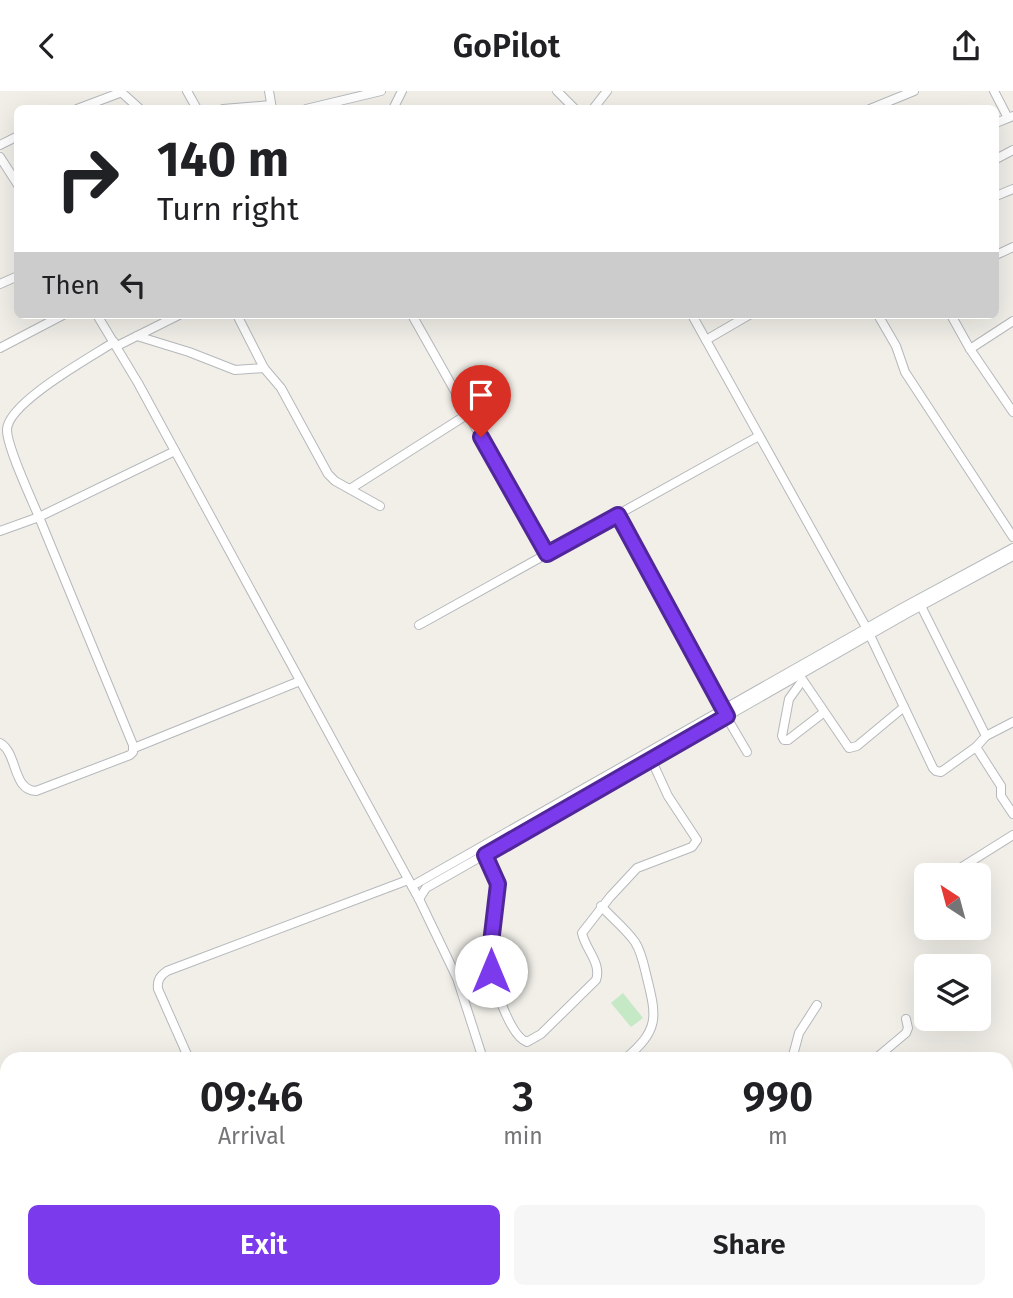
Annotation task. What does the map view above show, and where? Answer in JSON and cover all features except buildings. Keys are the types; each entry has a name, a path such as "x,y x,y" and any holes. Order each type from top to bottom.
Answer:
{"street":[{"path":"322,105 381,91"},
{"path":"557,91 571,105"},
{"path":"596,105 607,91"},
{"path":"880,105 914,91"},
{"path":"994,91 1010,117"},
{"path":"87,105 121,92 136,105"},
{"path":"0,157 3,169"},
{"path":"0,348 55,319"},
{"path":"99,319 175,451 419,899 457,978 481,1052"},
{"path":"134,748 3,429 15,411 39,390 115,344 171,319"},
{"path":"239,319 264,367 281,389 328,474 380,506"},
{"path":"414,319 547,554"},
{"path":"694,319 868,632 936,771 941,772 976,747 986,736 1013,722"},
{"path":"706,340 742,319"},
{"path":"880,319 896,346 905,372 1013,537"},
{"path":"953,319 970,349 1013,412"},
{"path":"970,349 1013,321"},
{"path":"137,336 189,352 234,370 264,367"},
{"path":"350,489 468,414"},
{"path":"419,625 759,436"},
{"path":"0,531 39,517 175,451"},
{"path":"618,515 747,752"},
{"path":"186,1052 158,989 160,976 167,971 410,883 725,713 1013,548"},
{"path":"419,899 426,888 651,759 725,713 801,678 868,632 1013,556"},
{"path":"921,606 986,736"},
{"path":"801,678 846,746 853,748 904,707"},
{"path":"801,678 789,699 782,736 784,740 788,740 823,713"},
{"path":"0,743 7,748 22,784 36,791 130,755 134,748 300,681"},
{"path":"976,747 1001,786 1001,796 1013,814"},
{"path":"485,855 498,884 489,960 491,971 505,1010 523,1041 533,1040 596,980 597,966 582,933 601,907 637,868 692,847 697,840 668,796 651,759"},
{"path":"968,863 1013,835"},
{"path":"601,907 634,941 640,952 655,1010 654,1022 633,1052"},
{"path":"794,1052 799,1033 817,1005"},
{"path":"883,1052 906,1033 906,1019"}],"green space":[{"path":"623,993 643,1018 631,1027 611,1003"}],"route":[{"path":"481,437 547,554 618,515 727,716 485,855 498,884 492,920 489,960 491,971"}]}
